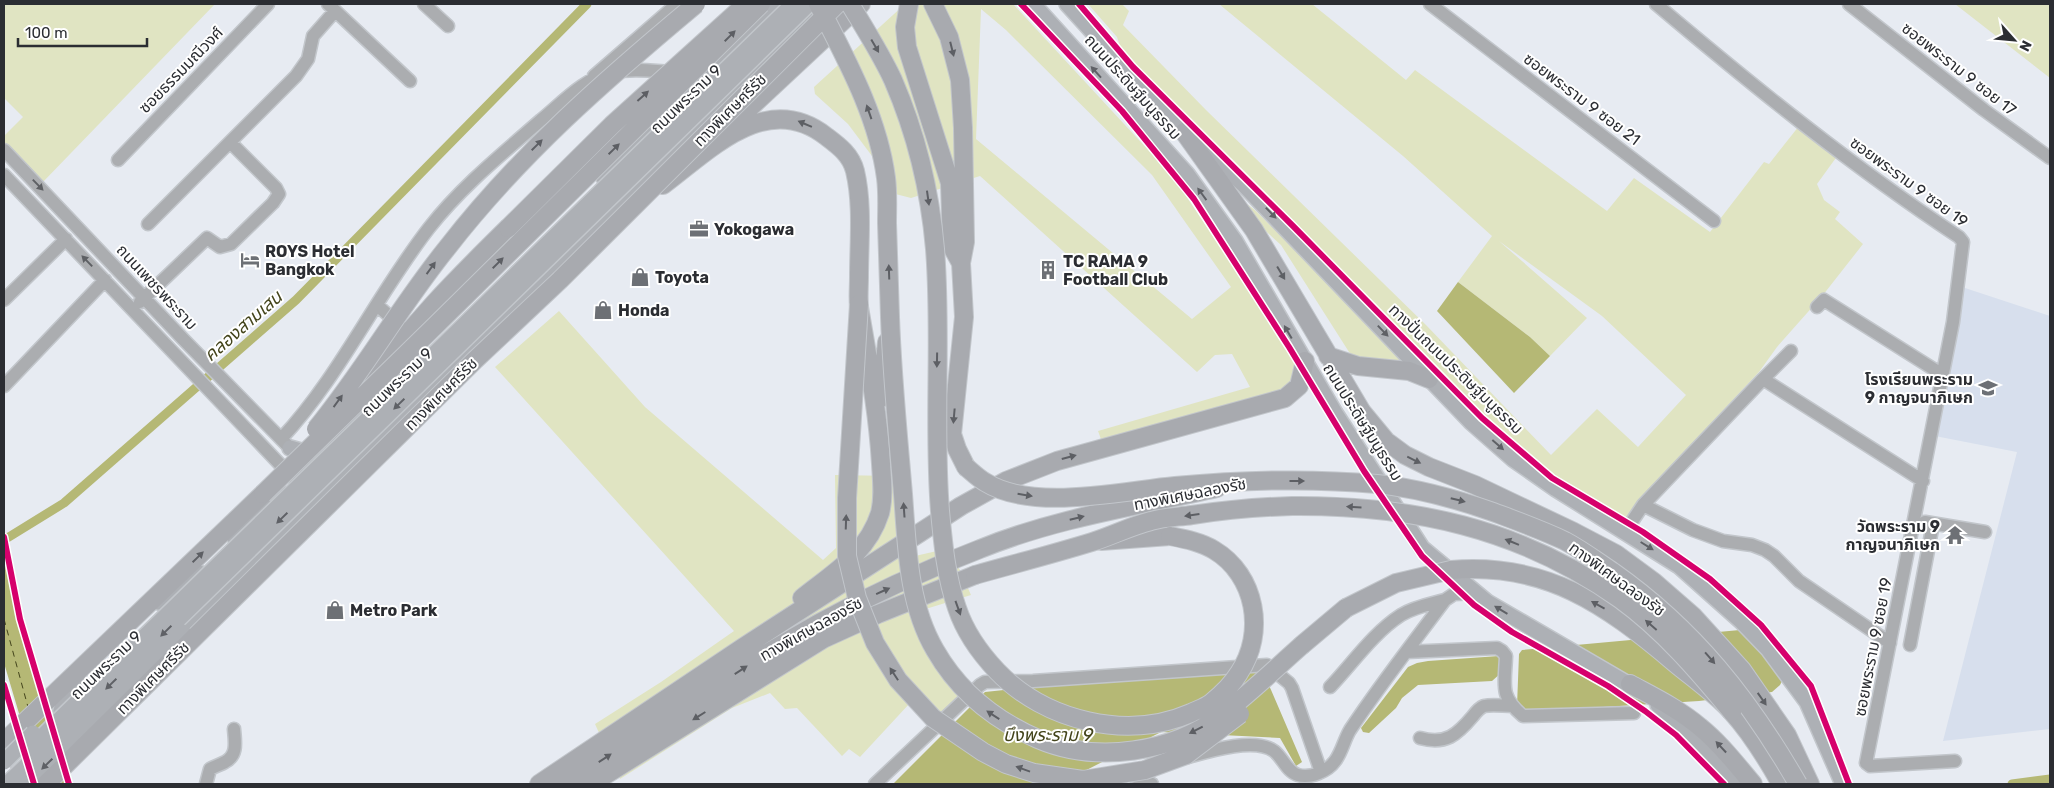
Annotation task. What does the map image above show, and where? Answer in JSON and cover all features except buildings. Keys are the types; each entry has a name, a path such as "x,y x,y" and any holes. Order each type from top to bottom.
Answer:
{"highway":[{"path":"263,494 337,403 407,301 447,247 525,157 566,116 696,4"},
{"path":"337,438 367,388 407,332 451,284 612,125 746,4"},
{"path":"4,742 263,494 761,4"},
{"path":"818,4 865,100 876,132 886,179 890,321 910,575 922,622 935,650 961,688 985,710 1014,728 1044,742 1098,752 1128,752 1180,738 1222,715 1346,608 1396,583 1451,570 1475,568 1500,569 1522,574 1581,595 1610,612 1644,637 1732,712"},
{"name":"ทางพิเศษศรีรัช","path":"46,784 837,4"},
{"path":"850,4 892,77 912,130 924,177 934,248 937,326 936,464 944,553 957,608 974,644 1011,684 1033,699 1061,713 1096,724 1152,724 1180,718 1210,704 1239,673 1251,648 1254,619 1252,599 1232,565 1214,550 1193,541 1170,536 1092,542"},
{"path":"666,161 694,151 722,133 861,4"},
{"path":"909,4 905,27 907,47 950,183 952,247 961,263"},
{"path":"933,4 949,37 960,80 963,128 965,242 961,263 964,317 952,434 966,467 986,483 1020,494 1057,498 1248,481"},
{"path":"930,117 943,218 934,248"},
{"path":"632,208 739,128 775,118 792,118 808,124 843,150 854,170 859,201 859,304 847,498 847,556 857,598 875,643 898,680 933,718 983,752 1006,764 1034,773 1083,780 1145,770 1186,755 1227,726 1257,699 1302,645"},
{"path":"1184,132 1254,230 1362,412 1386,441 1406,455 1428,466 1475,485 1616,554 1654,582 1687,611 1720,644 1742,670 1787,735 1810,784"},
{"path":"742,648 823,581 840,570 865,544 876,522 883,498 879,426 859,304"},
{"path":"879,426 884,362 890,321"},
{"path":"1328,356 1358,366 1409,371 1428,379"},
{"path":"539,784 742,648 961,506 1006,480 1057,461 1285,398 1299,386 1305,361"},
{"name":"ทางพิเศษฉลองรัช","path":"564,784 765,654 870,596 980,548 1028,531 1127,506 1248,481 1351,482 1378,484 1418,491 1468,503 1520,522 1566,542 1659,606 1689,635 1738,693 1780,753 1798,784"},
{"name":"ทางพิเศษฉลองรัช","path":"591,784 823,639 878,614 975,575 1092,542 1152,520 1246,508 1333,506 1362,507 1410,513 1452,522 1495,535 1544,554 1584,576 1621,600 1674,647 1732,712 1770,764 1781,784"},
{"path":"1630,684 1666,703 1700,727 1726,751 1753,784"}],"main road":[{"name":"ถนนพระราม 9","path":"4,762 295,480 780,4"},
{"name":"ถนนพระราม 9","path":"4,773 793,4"},
{"name":"ถนนพระราม 9","path":"6,784 146,651 809,4"},
{"name":"ถนนพระราม 9","path":"26,784 825,4"},
{"name":"ถนนประดิษฐ์มนูธรรม","path":"1033,4 1187,174 1235,241 1335,413 1422,548 1487,602 1542,636 1630,684 1653,700 1692,735 1736,784"},
{"name":"ถนนประดิษฐ์มนูธรรม","path":"1068,4 1184,132 1244,186 1471,422 1513,458 1556,490 1679,566 1742,622 1768,649 1807,702 1843,784"},
{"path":"1128,107 1131,98 1137,92 1145,89"},
{"path":"286,444 314,461"},
{"path":"199,573 162,599 65,695 61,711 66,721 76,729 87,733 96,730 198,630 219,596"}],"street":[{"name":"ซอยธรรมมณีวงศ์","path":"118,160 268,4"},
{"path":"424,4 448,26"},
{"path":"286,444 300,419 335,370 429,227 489,163 677,4"},
{"name":"ซอยพระราม 9 ซอย 21","path":"1430,4 1714,221"},
{"name":"ซอยพระราม 9 ซอย 19","path":"1656,4 1746,80 1906,202 1961,238 1962,247 1954,313 1943,375 1866,763 1870,766 1955,761"},
{"name":"ซอยพระราม 9 ซอย 17","path":"1849,4 1984,110 2050,158"},
{"path":"148,224 296,76 308,59 313,36 332,7 410,81"},
{"path":"589,80 613,72 635,70 708,74"},
{"path":"133,309 207,238 220,247 231,244 273,204 279,194 276,188 230,142"},
{"name":"ถนนเพชรพระราม","path":"4,150 183,339 286,444"},
{"name":"ถนนเพชรพระราม","path":"4,174 233,417 317,501"},
{"path":"4,300 66,239"},
{"path":"4,386 105,280"},
{"path":"1817,307 1824,300 1943,375"},
{"path":"377,305 407,332"},
{"path":"1625,532 1644,505 1763,378 1791,351"},
{"path":"1763,378 1923,481"},
{"path":"314,461 330,488"},
{"path":"1644,505 1692,530 1765,550 1774,556 1799,581 1891,637 1911,639 1933,524"},
{"path":"1915,521 1985,532"},
{"path":"1096,784 1133,776 1206,752 1232,746 1257,746 1272,750 1281,757 1291,771 1300,776 1321,772 1336,760 1350,731 1445,600 1454,594 1476,593"},
{"path":"1330,687 1385,627 1402,614 1420,606 1445,600"},
{"path":"1406,652 1497,648 1506,656 1504,694 1512,706 1523,716 1634,713"},
{"path":"875,784 985,682 1033,681 1267,664 1289,683 1292,688 1321,772"},
{"path":"1420,738 1432,741 1444,740 1452,736 1484,706 1512,706"},
{"path":"206,784 210,770 233,756 236,748 234,729"},
{"path":"1133,776 1152,784"}],"shaded area":[{"path":"4,4 215,4 42,183 4,142 4,136 23,117 4,98"},
{"path":"905,4 1013,4 1150,152 1184,193 1297,365 1291,388 1102,442 1098,431 1250,387 1232,354 1215,355 1197,372 980,176 911,198 884,191 872,156 848,124 815,94 814,87","holes":["981,9 1006,30 1152,175 1231,287 1192,319 976,139"]},
{"path":"1088,4 1122,4 1129,11 1123,25 1206,110 1426,325 1551,455 1597,409 1638,447 1686,395 1602,316 1499,241 1587,318 1550,356 1530,337 1458,282 1492,236 1403,156 1219,4 1312,4 1406,80 1415,70 1607,211 1634,178 1710,232 1764,162 1769,164 1799,126 1838,155 1817,184 1824,200 1840,212 1835,219 1863,244 1823,295 1777,347 1759,372 1626,519 1553,477 1484,417 1121,49 1117,37"},
{"path":"1955,4 2050,4 2050,78"},
{"path":"1241,199 1256,211 1407,363 1360,362 1349,352 1281,245 1260,226"},
{"path":"1962,287 2050,316 2050,729 1943,741 2017,452 1935,436"},
{"path":"559,311 645,407 823,560 836,548 835,475 895,476 902,559 950,548 971,595 916,612 963,696 932,727 910,703 860,757 849,749 842,756 797,708 785,709 770,693 732,708 620,779 595,724 661,682 734,631 495,367"}],"water":[{"path":"1458,282 1530,337 1550,356 1514,393 1437,311"},
{"path":"4,557 19,620 66,784 40,784 4,663"},
{"path":"1740,630 1783,679 1780,685 1772,692 1699,701 1524,712 1517,706 1519,654 1522,650"},
{"path":"1499,656 1501,673 1492,681 1418,685 1402,698 1396,708 1369,733 1363,732 1361,728 1408,667 1428,661"},
{"name":"บึงพระราม 9","path":"1262,669 1302,762 1296,766 1280,738 1161,732 1059,784 893,784 985,692 1051,685"}],"waterway":[{"name":"คลองสามเสน","path":"4,540 64,503 296,300 587,4"},
{"path":"2012,784 2050,779"}],"ferry route":[{"path":"4,619 28,707"}],"cycle path":[{"path":"1021,4 1122,111 1194,199 1289,347 1364,471 1422,556 1474,605 1512,632 1608,686 1645,711 1676,735 1724,784"},
{"name":"ทางปั่นถนนประดิษฐ์มนูธรรม","path":"1079,4 1133,67 1482,418 1552,478 1643,532 1710,579 1761,625 1811,686 1849,784"},
{"path":"4,537 20,619 69,784"},
{"path":"4,685 34,784"}],"place":[{"name":"Yokogawa","path":"699,229"},
{"name":"ROYS Hotel Bangkok","path":"250,260"},
{"name":"TC RAMA 9 Football Club","path":"1048,270"},
{"name":"Toyota","path":"640,277"},
{"name":"Honda","path":"603,310"},
{"name":"โรงเรียนพระราม 9 กาญจนาภิเษก","path":"1988,388"},
{"name":"วัดพระราม 9 กาญจนาภิเษก","path":"1955,535"},
{"name":"Metro Park","path":"335,610"}]}
